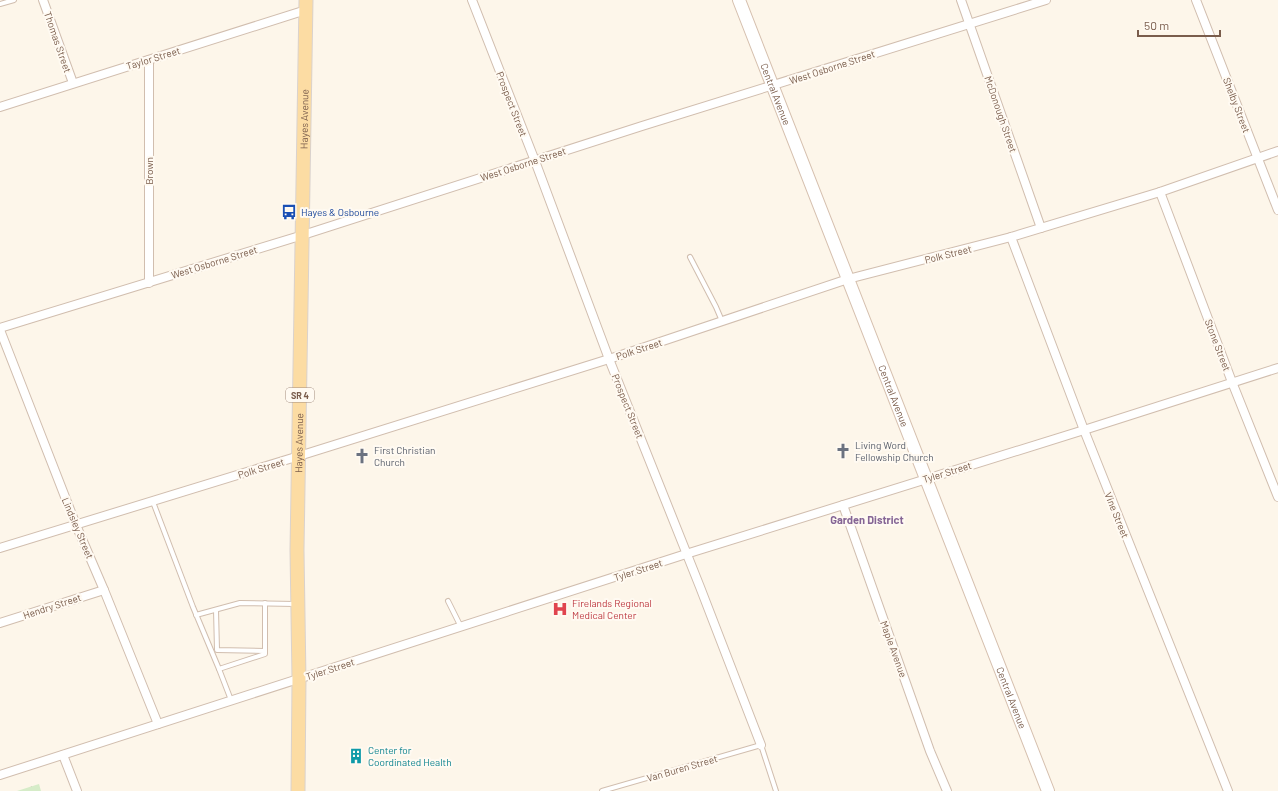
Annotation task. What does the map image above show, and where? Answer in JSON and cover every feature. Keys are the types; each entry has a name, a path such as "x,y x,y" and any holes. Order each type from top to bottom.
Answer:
{"main road":[{"name":"Hayes Avenue","path":"298,791 299,456 306,5"}],"street":[{"name":"Thomas Street","path":"43,0 73,84"},
{"name":"Prospect Street","path":"472,0 535,161 609,359 761,744"},
{"name":"Central Avenue","path":"739,0 1048,791"},
{"name":"McDonough Street","path":"961,0 1041,228"},
{"name":"West Osborne Street","path":"0,329 303,235 1046,0"},
{"name":"Shelby Street","path":"1196,0 1278,210"},
{"name":"Taylor Street","path":"0,107 149,60 306,5"},
{"name":"Brown","path":"148,283 149,60"},
{"name":"Polk Street","path":"0,548 153,502 609,359 848,279 1011,238 1160,192 1278,151"},
{"name":"Stone Street","path":"1160,192 1232,382 1278,497"},
{"name":"Vine Street","path":"1011,238 1084,430 1228,791"},
{"name":"Lindsley Street","path":"0,329 76,525 158,724"},
{"name":"Tyler Street","path":"0,775 299,680 686,554 1278,368"},
{"name":"Maple Avenue","path":"843,505 930,751 947,791"},
{"name":"Hendry Street","path":"0,623 104,590"},
{"path":"63,755 77,791"}],"lane":[{"path":"0,4 14,0"},
{"path":"690,256 722,321"},
{"path":"153,502 196,615 231,701"},
{"path":"448,601 461,627"},
{"path":"196,615 240,603 298,604"},
{"path":"219,669 265,654 265,604"},
{"path":"216,610 217,650"},
{"path":"212,653 217,650 265,651"},
{"path":"761,744 776,791"},
{"name":"Van Buren Street","path":"602,791 761,744"}],"green space":[{"path":"39,784 41,791 17,791"}],"place":[{"name":"Hayes & Osbourne","path":"289,212"},
{"name":"Living Word Fellowship Church","path":"843,451"},
{"name":"First Christian Church","path":"362,456"},
{"name":"Firelands Regional Medical Center","path":"560,609"},
{"name":"Center for Coordinated Health","path":"356,756"}],"district":[{"name":"Garden District","path":"867,519"}]}
